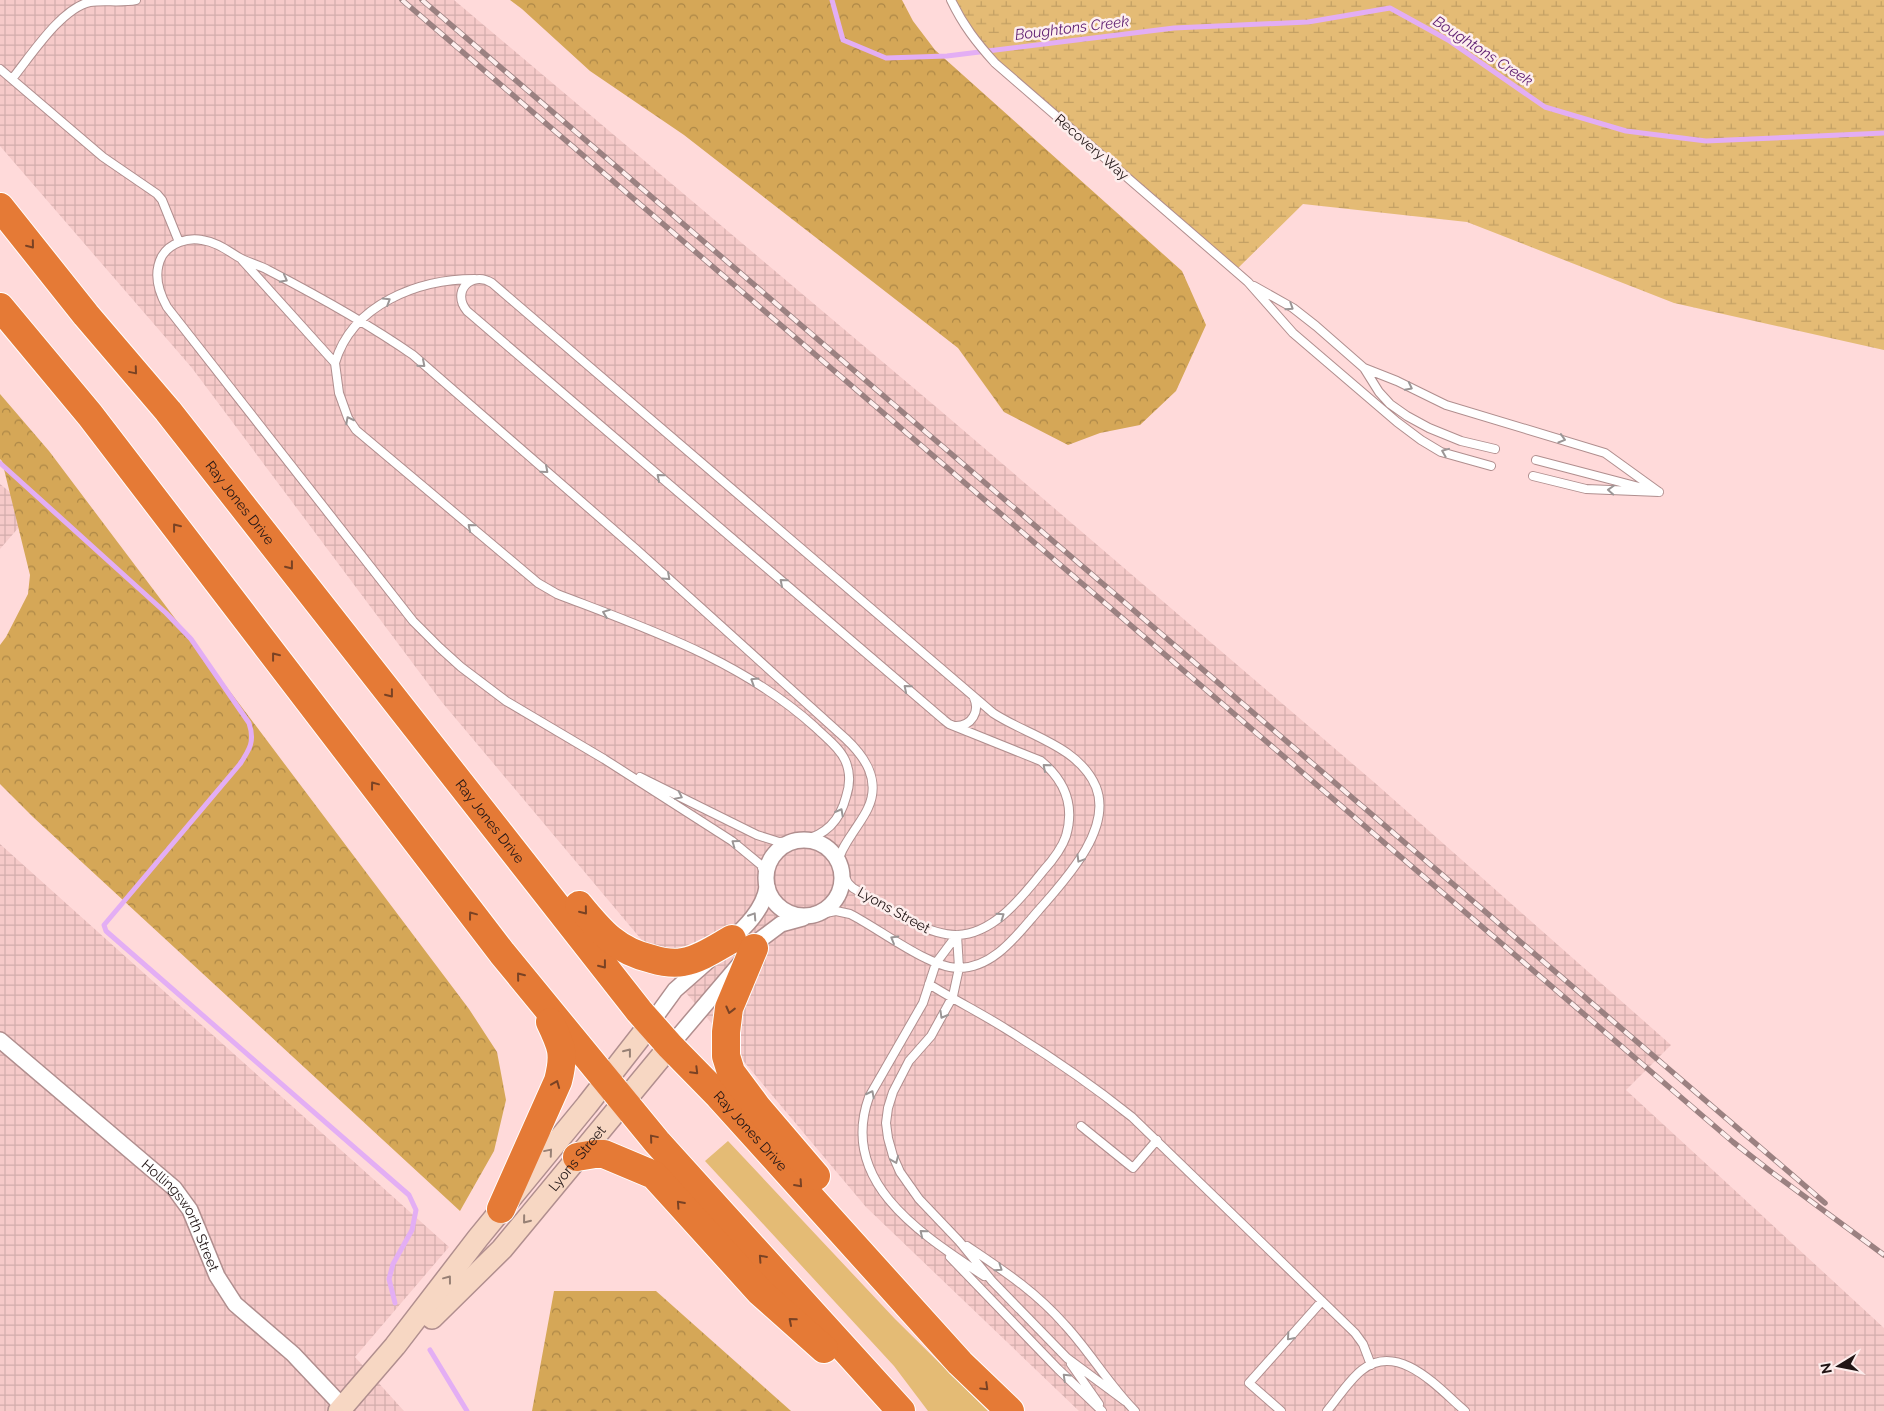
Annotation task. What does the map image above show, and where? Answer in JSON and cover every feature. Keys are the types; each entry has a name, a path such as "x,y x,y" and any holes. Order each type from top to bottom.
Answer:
{"highway":[{"name":"Ray Jones Drive","path":"0,207 86,315 174,419 650,1023 719,1096 960,1363 1010,1411"},
{"path":"0,307 90,415 538,999 657,1142 901,1411"},
{"path":"432,748 485,790 602,932 619,946 641,957 682,963 743,944 726,1032 726,1056 731,1072 757,1107 915,1290 960,1363"},
{"path":"501,1209 558,1081 563,1064 561,1044 538,999"},
{"path":"577,1157 604,1154 654,1175 760,1292 894,1411"}],"street":[{"path":"799,841 814,842 824,846 832,853 839,866 840,889 835,900 826,909 812,915 798,916 787,913 774,902 766,883 767,866 773,855 783,846 799,841"},
{"name":"Lyons Street","path":"344,1410 434,1316 502,1249 670,1046 743,944 744,928 766,894 766,883"},
{"name":"Lyons Street","path":"344,1410 501,1209 606,1081 675,990 743,944 761,939 781,924 812,915"},
{"name":"Hollingsworth Street","path":"0,1040 174,1188 190,1210 217,1276 235,1304 292,1354 344,1410"}],"lane":[{"path":"12,79 56,25 76,8 90,2 136,0"},
{"name":"Recovery Way","path":"951,0 962,23 977,44 992,60 1248,282 1280,320 1332,368 1421,440 1441,452 1491,466"},
{"path":"0,69 103,157 157,194 162,200 180,242"},
{"path":"334,363 240,258 227,249 205,240 188,239 180,242 163,254 158,272 158,288 167,307 413,621 440,648 506,701 604,759 737,844 761,865 766,883"},
{"path":"240,258 266,268 360,321 413,356 637,550 861,753 868,765 873,782 871,799 869,807 843,849 839,866"},
{"path":"604,759 757,835 779,842 799,841 824,833 834,823 845,801 850,779 845,760 833,744 794,708 726,664 682,643 557,594 538,583 356,430 348,418 339,392 334,363 342,342 360,321 395,296 420,286 448,280 480,278 492,283 971,695 1004,720 1059,749 1084,768 1096,788 1099,799 1099,814 1092,834 1071,873 1006,947 990,959 975,966 959,968"},
{"path":"480,278 470,281 462,289 461,301 468,311 950,724 1041,761 1051,770 1064,788 1068,809 1067,829 1063,842 1049,864 1025,894 989,924 966,934 957,935 936,963 920,1009 869,1097 864,1111 862,1130 866,1161 879,1188 917,1229 992,1281"},
{"name":"Recovery Way","path":"1248,282 1292,308 1364,368"},
{"path":"1364,368 1379,392 1390,404 1407,416 1461,441 1495,449"},
{"path":"1364,368 1397,381 1446,405 1605,453 1659,492"},
{"path":"1536,460 1659,492"},
{"path":"1533,476 1586,489 1659,492"},
{"path":"950,724 961,726 971,721 976,711 976,705 971,695"},
{"name":"Lyons Street","path":"839,866 848,883 854,888 928,930 957,935"},
{"name":"Lyons Street","path":"812,915 836,912 850,914 936,963 946,967 959,968"},
{"path":"957,935 959,968 952,999 931,1036 909,1061 888,1108 886,1123 888,1138 900,1172 919,1199 959,1241 992,1281 1051,1342 1068,1358 1125,1401"},
{"path":"929,984 1004,1028 1063,1066 1107,1097 1157,1140 1322,1301 1363,1344 1371,1365"},
{"path":"1080,1126 1133,1168 1157,1140"},
{"path":"959,1241 1024,1284 1037,1296 1067,1326 1125,1401 1135,1411"},
{"path":"937,1244 1058,1369 1103,1411"},
{"path":"1281,1411 1249,1384 1322,1301"},
{"path":"1068,1358 1103,1411"},
{"path":"1327,1411 1362,1370 1371,1365 1391,1362 1407,1365 1417,1370 1465,1411"}],"shaded area":[{"path":"0,0 454,0 935,406 1375,783 1671,1045 1626,1090 1884,1328 1884,1411 1079,1411 866,1207 441,701 192,368 0,146"},
{"path":"0,484 33,511 0,549"},
{"path":"0,844 449,1247 355,1357 404,1411 0,1411"}],"green space":[{"path":"510,0 902,0 913,21 935,50 1182,271 1206,325 1176,391 1140,425 1100,433 1068,445 1004,412 958,348 684,135 590,71"},
{"path":"951,0 1884,0 1884,350 1674,303 1467,222 1303,204 1235,271 995,63"},
{"path":"0,394 49,451 469,1009 497,1052 506,1100 494,1151 460,1211 33,817 0,784 0,645 28,594 30,575 0,459"},
{"path":"728,1141 895,1319 988,1411 928,1411 894,1366 705,1161"},
{"path":"554,1291 656,1291 791,1411 532,1411"}],"waterway":[{"name":"Boughtons Creek","path":"832,0 843,40 886,58 947,56 1174,28 1308,22 1390,8 1448,40 1545,107 1626,131 1706,141 1884,133"},
{"path":"0,463 166,613 191,639 249,723 252,735 250,745 240,764 104,925 106,931 409,1195 416,1210 412,1230 393,1264 389,1279 395,1303"},
{"path":"430,1350 467,1411"}],"railway":[{"path":"402,0 1733,1142 1884,1255"},
{"path":"422,0 1825,1203"}]}
